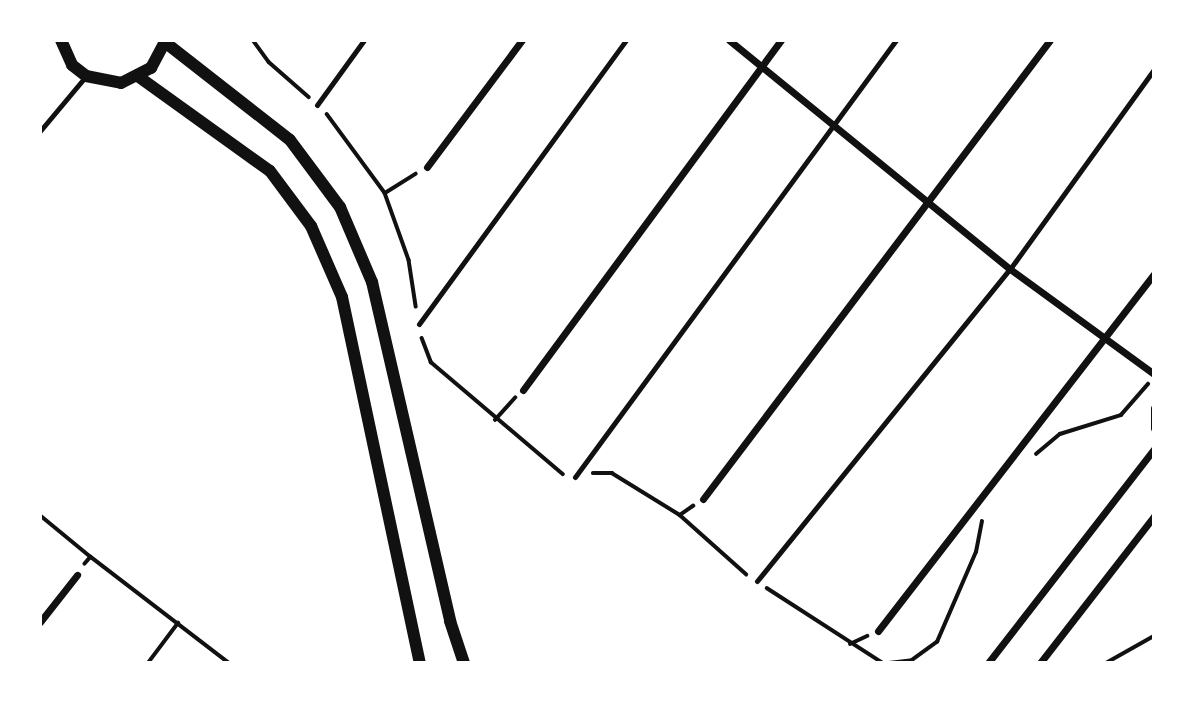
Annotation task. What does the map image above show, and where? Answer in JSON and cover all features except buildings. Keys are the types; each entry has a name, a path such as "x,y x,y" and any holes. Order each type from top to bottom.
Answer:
{"street":[{"path":"61,40 72,65 86,76 121,83 139,77 155,62 166,42 290,140 340,207 372,282 450,621 464,663"},
{"path":"427,167 522,40"},
{"path":"729,40 1010,269 1154,376"},
{"path":"523,390 780,40"},
{"path":"703,499 1050,40"},
{"path":"139,77 270,171 311,226 342,297 420,663"},
{"path":"878,631 1154,274"},
{"path":"1154,408 1154,428"},
{"path":"988,663 1154,449"},
{"path":"1040,663 1154,516"},
{"path":"40,622 77,575"}],"lane":[{"path":"317,105 364,40"},
{"path":"419,324 626,40"},
{"path":"575,477 835,127 896,40"},
{"path":"757,581 1010,269 1154,69"},
{"path":"40,131 86,76"}],"path":[{"path":"385,193 427,167"},
{"path":"1031,457 1060,434 1121,415 1154,376"},
{"path":"495,420 523,390"},
{"path":"40,515 229,663"},
{"path":"889,663 912,660 937,642 975,552 984,515"},
{"path":"77,575 91,557"},
{"path":"148,663 178,623"},
{"path":"1106,663 1154,636"}]}
